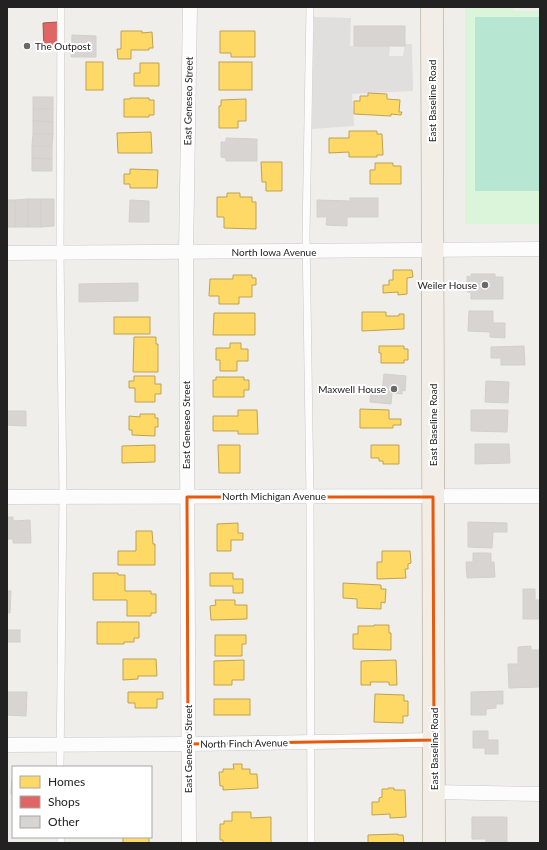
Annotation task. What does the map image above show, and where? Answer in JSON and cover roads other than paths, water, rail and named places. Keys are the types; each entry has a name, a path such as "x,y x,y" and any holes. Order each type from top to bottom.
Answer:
{"main road":[{"name":"East Baseline Road","path":"432,7 434,843"}],"street":[{"name":"East Geneseo Street","path":"189,843 186,252 190,7"},
{"name":"North Iowa Avenue","path":"7,253 540,250"},
{"name":"North Michigan Avenue","path":"7,496 540,496"},
{"name":"North Finch Avenue","path":"7,745 434,740"},
{"path":"434,792 540,794"}],"lane":[{"path":"60,766 63,497 60,253 61,7"},
{"path":"310,7 306,252 310,496 311,843"}],"place":[{"name":"The Outpost","path":"27,46"},
{"name":"Weiler House","path":"485,285"},
{"name":"Maxwell House","path":"394,389"}]}
